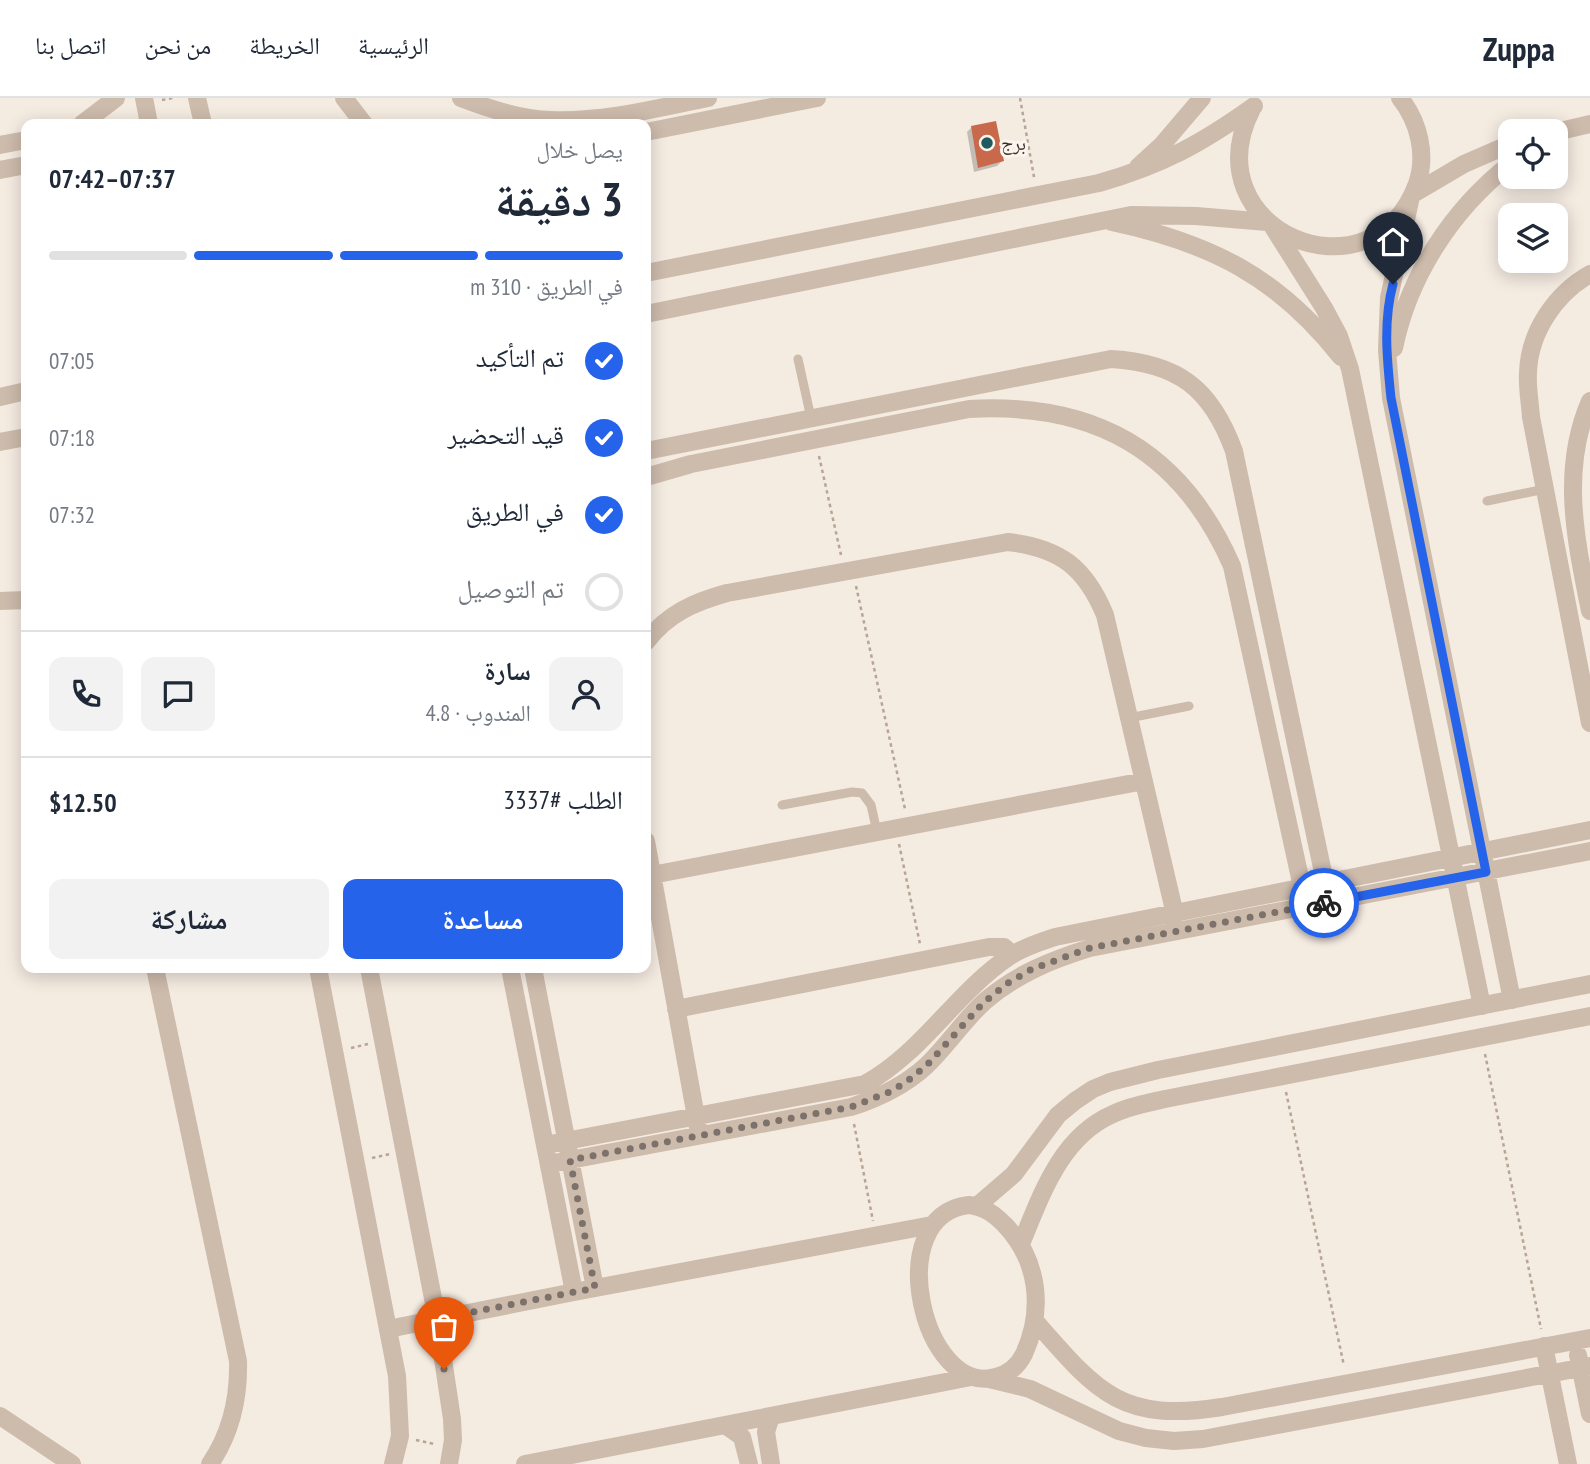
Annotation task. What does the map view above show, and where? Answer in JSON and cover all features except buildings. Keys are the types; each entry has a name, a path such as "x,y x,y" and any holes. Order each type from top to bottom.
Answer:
{"street":[{"path":"89,119 116,98"},
{"path":"144,98 148,119"},
{"path":"197,98 201,119"},
{"path":"344,98 359,119"},
{"path":"461,98 519,116 543,119"},
{"path":"563,119 625,114 708,98"},
{"path":"651,131 817,98"},
{"path":"1130,174 1161,146 1202,98"},
{"path":"1400,98 1413,117 1422,157 1389,298 1387,350 1391,398 1512,1000"},
{"path":"651,272 1038,197 1130,174 1175,156 1215,133 1258,100"},
{"path":"1258,100 1240,139 1240,175 1254,208 1270,225 1283,235 1306,244 1329,247 1353,244 1376,235 1395,221 1411,197 1464,164 1498,149"},
{"path":"1568,130 1590,124"},
{"path":"0,145 21,141"},
{"path":"0,170 21,166"},
{"path":"1389,376 1397,332 1412,289 1433,250 1459,214 1498,174"},
{"path":"651,313 1131,215 1162,214 1270,225"},
{"path":"1102,220 1151,230 1198,246 1243,267 1284,296 1320,330 1350,369"},
{"path":"1270,225 1324,308 1339,336 1350,369 1482,1006"},
{"path":"1590,274 1559,298 1544,320 1533,345 1528,371 1531,417 1590,723"},
{"path":"651,450 1111,359 1139,360 1165,369 1189,382 1210,401 1225,425 1234,451 1325,882"},
{"path":"0,397 21,392"},
{"path":"1590,401 1576,449 1572,490 1573,513 1590,611"},
{"path":"651,476 691,464 969,409 1007,407 1046,411 1083,420 1138,447 1163,466 1204,512 1220,538 1232,566 1302,887"},
{"path":"811,418 816,439"},
{"path":"0,442 21,438"},
{"path":"1550,517 1573,513"},
{"path":"651,635 677,611 701,600 848,570 1008,542 1034,545 1058,555 1079,570 1095,591 1105,615 1179,931"},
{"path":"1238,590 1262,586"},
{"path":"0,601 21,600"},
{"path":"652,875 1144,781"},
{"path":"545,1145 865,1084 887,1072 906,1056 971,989 1012,954 1055,937 1174,911 1590,830"},
{"path":"549,1164 851,1107 892,1091 927,1065 983,1003 1008,983 1032,969 1090,948 1590,851"},
{"path":"651,869 699,1135"},
{"path":"676,1009 997,946 1004,947 1012,954"},
{"path":"156,973 238,1361 237,1391 231,1422 219,1451 210,1464"},
{"path":"319,973 397,1376 400,1436 393,1464"},
{"path":"370,973 437,1319 452,1419 451,1456"},
{"path":"511,973 574,1292"},
{"path":"534,973 595,1288"},
{"path":"977,1206 1014,1174 1058,1115 1093,1089 1134,1075 1590,984"},
{"path":"1021,1244 1053,1171 1088,1129 1112,1114 1165,1099 1590,1016"},
{"path":"1309,1040 1315,1070"},
{"path":"971,1377 956,1367 933,1336 922,1307 919,1273 921,1256 932,1224 948,1210 958,1206 977,1206 993,1214 1021,1244 1033,1274 1037,1306 1035,1321 1021,1359 1007,1373 989,1379"},
{"path":"388,1329 932,1224"},
{"path":"1035,1321 1084,1377 1108,1395 1136,1407 1166,1413 1197,1411 1583,1339 1590,1414"},
{"path":"1544,1346 1568,1464"},
{"path":"525,1464 971,1377 1030,1389 1119,1431 1174,1441 1203,1439 1585,1366"},
{"path":"1197,1411 1203,1439"},
{"path":"0,1416 72,1464"},
{"path":"771,1416 766,1432 771,1464"},
{"path":"726,1425 742,1437 749,1464"}],"lane":[{"path":"798,359 811,418"},
{"path":"1487,501 1545,489"},
{"path":"1129,718 1189,706"},
{"path":"782,805 852,792 862,793 871,805 877,832"}],"path":[{"path":"1020,98 1038,197"},
{"path":"816,439 848,570 902,827 923,961"},
{"path":"1481,1037 1544,1346"},
{"path":"334,1052 383,1041"},
{"path":"1283,1076 1348,1383"},
{"path":"851,1107 876,1234"},
{"path":"356,1161 404,1151"},
{"path":"400,1436 451,1456"}],"way so far":[{"path":"444,1369 437,1319 595,1288 570,1160 872,1101 892,1091 927,1065 983,1003 1008,983 1032,969 1090,948 1324,903"}],"place":[{"name":"برج","path":"987,143"}],"route":[{"path":"1324,903 1486,872 1391,398 1387,324 1393,284"}]}
